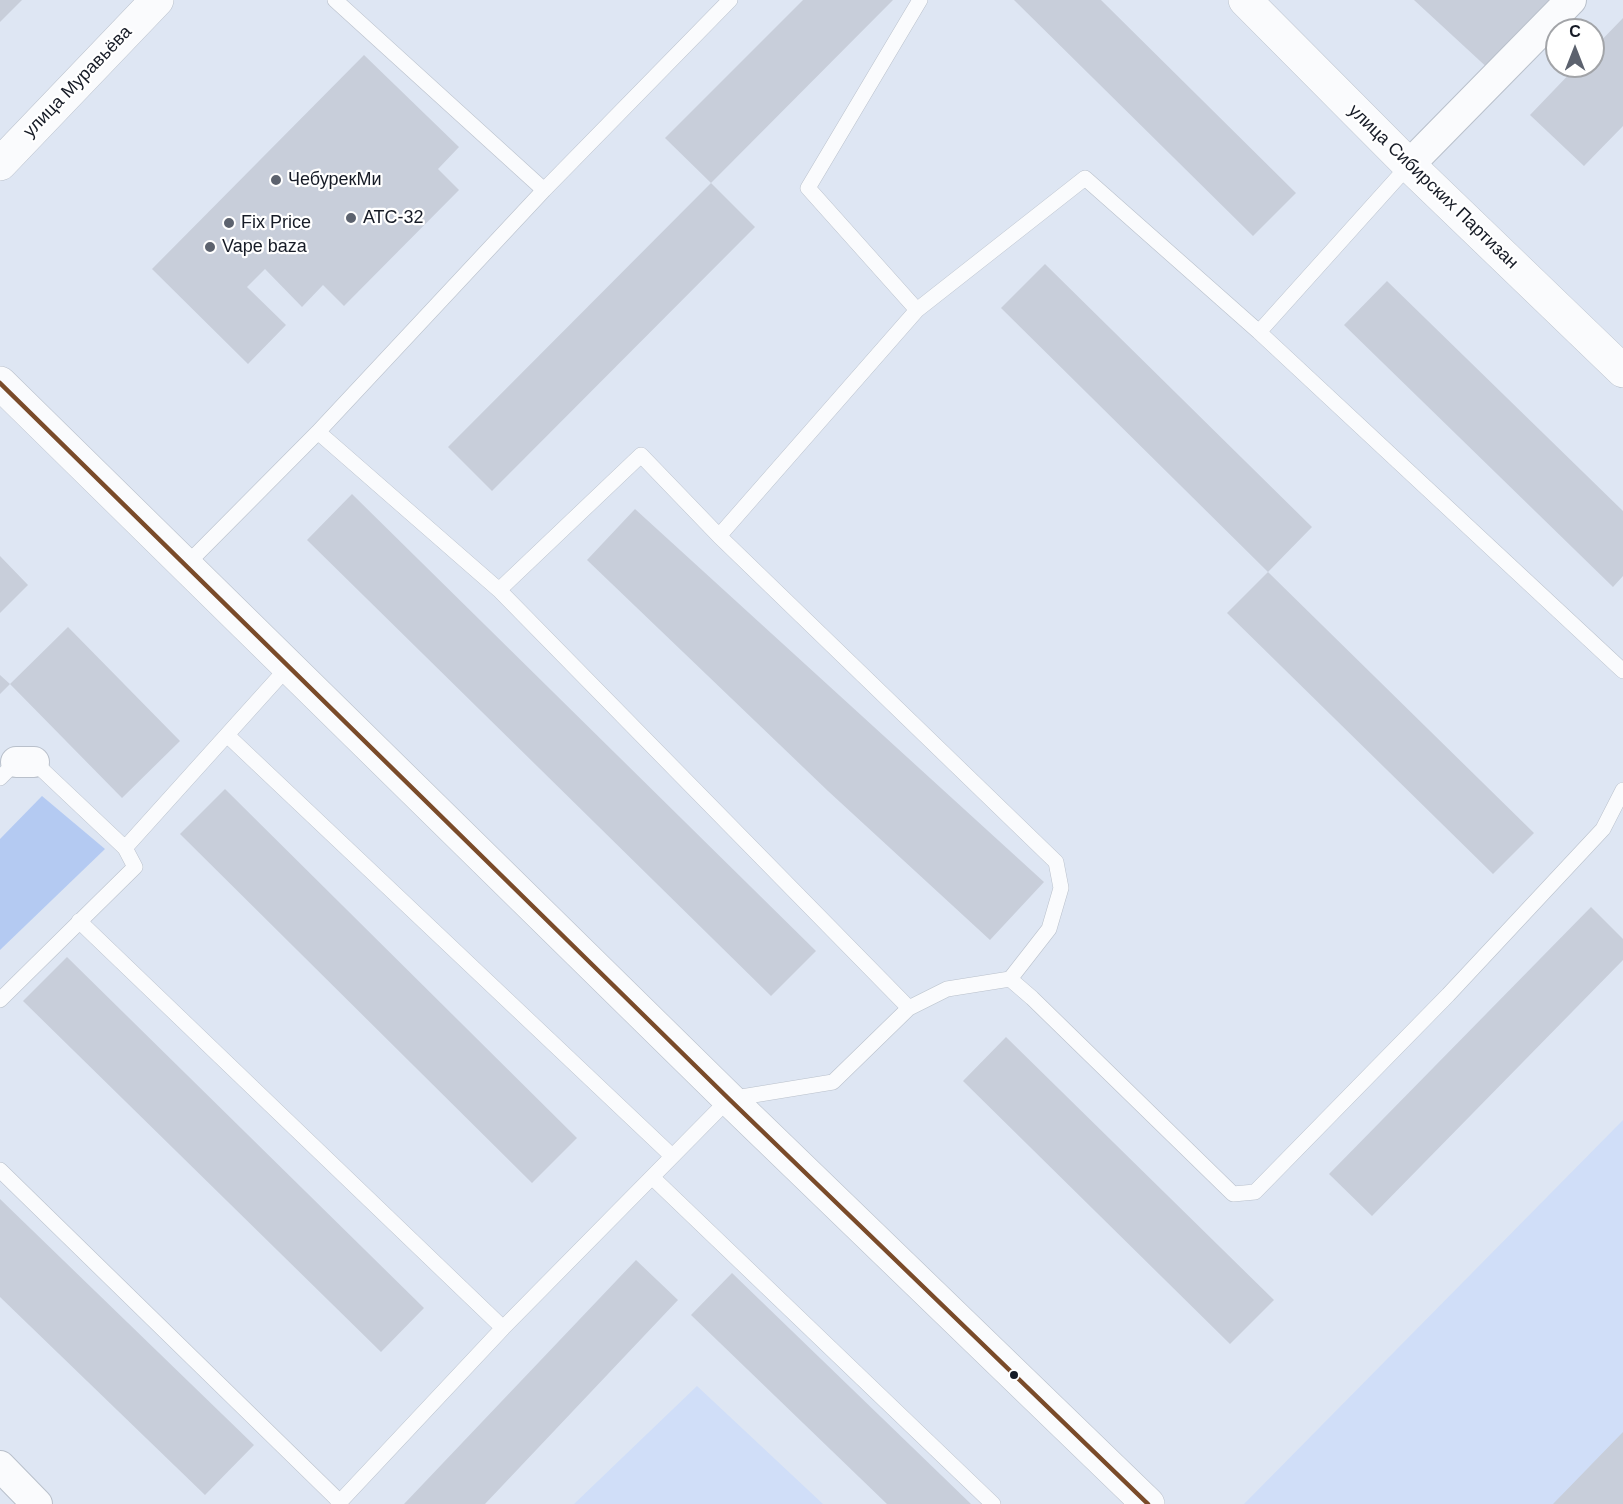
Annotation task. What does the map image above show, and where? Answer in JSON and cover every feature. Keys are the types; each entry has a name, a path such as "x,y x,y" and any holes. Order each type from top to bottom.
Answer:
{"main road":[{"name":"улица Муравьёва","path":"0,164 157,0"},
{"name":"улица Сибирских Партизан","path":"1245,0 1409,165 1623,371"},
{"path":"0,383 729,1100 1148,1504"}],"street":[{"path":"1409,165 1571,0"},
{"path":"0,1466 37,1504"}],"lane":[{"path":"335,0 544,190"},
{"path":"186,565 318,432 544,190 729,0"},
{"path":"917,310 808,188 920,0"},
{"path":"1259,332 1409,165"},
{"path":"719,536 917,310 1085,178 1259,332 1623,671"},
{"path":"318,432 499,590 909,1008"},
{"path":"0,1170 339,1503 503,1328 729,1100 833,1082 909,1008 947,989 1010,979 1048,929 1061,888 1056,862 719,536 641,455 499,590"},
{"path":"125,848 288,667"},
{"path":"227,735 672,1156"},
{"path":"0,1000 135,867 125,848 17,767"},
{"path":"1010,979 1233,1194 1254,1192 1448,995 1603,829 1623,790"},
{"path":"79,921 503,1328"},
{"path":"653,1178 993,1504"}],"shaded area":[{"path":"42,796 105,849 0,950 0,839"},
{"path":"1623,1120 1623,1504 1244,1504"},
{"path":"697,1386 823,1504 574,1504"}],"building":[{"path":"0,0 22,0 0,22"},
{"path":"803,0 893,0 711,183 665,138"},
{"path":"1014,0 1101,0 1296,193 1253,236"},
{"path":"1414,0 1559,0 1492,72"},
{"path":"1623,18 1623,126 1584,166 1530,115 1565,78 1605,78 1605,37"},
{"path":"364,55 459,147 438,169 459,190 344,306 323,285 302,307 265,269 247,287 286,325 248,364 152,269"},
{"path":"711,183 755,227 492,491 448,447"},
{"path":"1045,264 1312,527 1268,572 1001,308"},
{"path":"1387,281 1623,511 1623,576 1613,587 1344,325"},
{"path":"352,494 816,951 771,996 307,540"},
{"path":"635,509 1044,882 990,940 828,791 587,560"},
{"path":"0,556 28,585 0,613"},
{"path":"1268,572 1534,833 1493,874 1227,613"},
{"path":"68,627 180,741 122,798 10,684"},
{"path":"0,675 10,684 0,694"},
{"path":"225,789 577,1138 532,1183 180,834"},
{"path":"1591,907 1623,939 1623,960 1372,1216 1329,1174"},
{"path":"67,957 424,1308 381,1352 23,1001"},
{"path":"1006,1037 1274,1300 1230,1344 963,1081"},
{"path":"0,1199 254,1445 205,1495 0,1297"},
{"path":"636,1260 678,1300 485,1504 404,1504"},
{"path":"732,1273 971,1504 887,1504 691,1315"},
{"path":"1623,1432 1623,1504 1553,1504"}],"transit line":[{"path":"0,383 729,1099 1148,1504"}],"place":[{"name":"ЧебурекМи","path":"276,180"},
{"name":"АТС-32","path":"351,218"},
{"name":"Fix Price","path":"229,223"},
{"name":"Vape baza","path":"210,247"}]}
